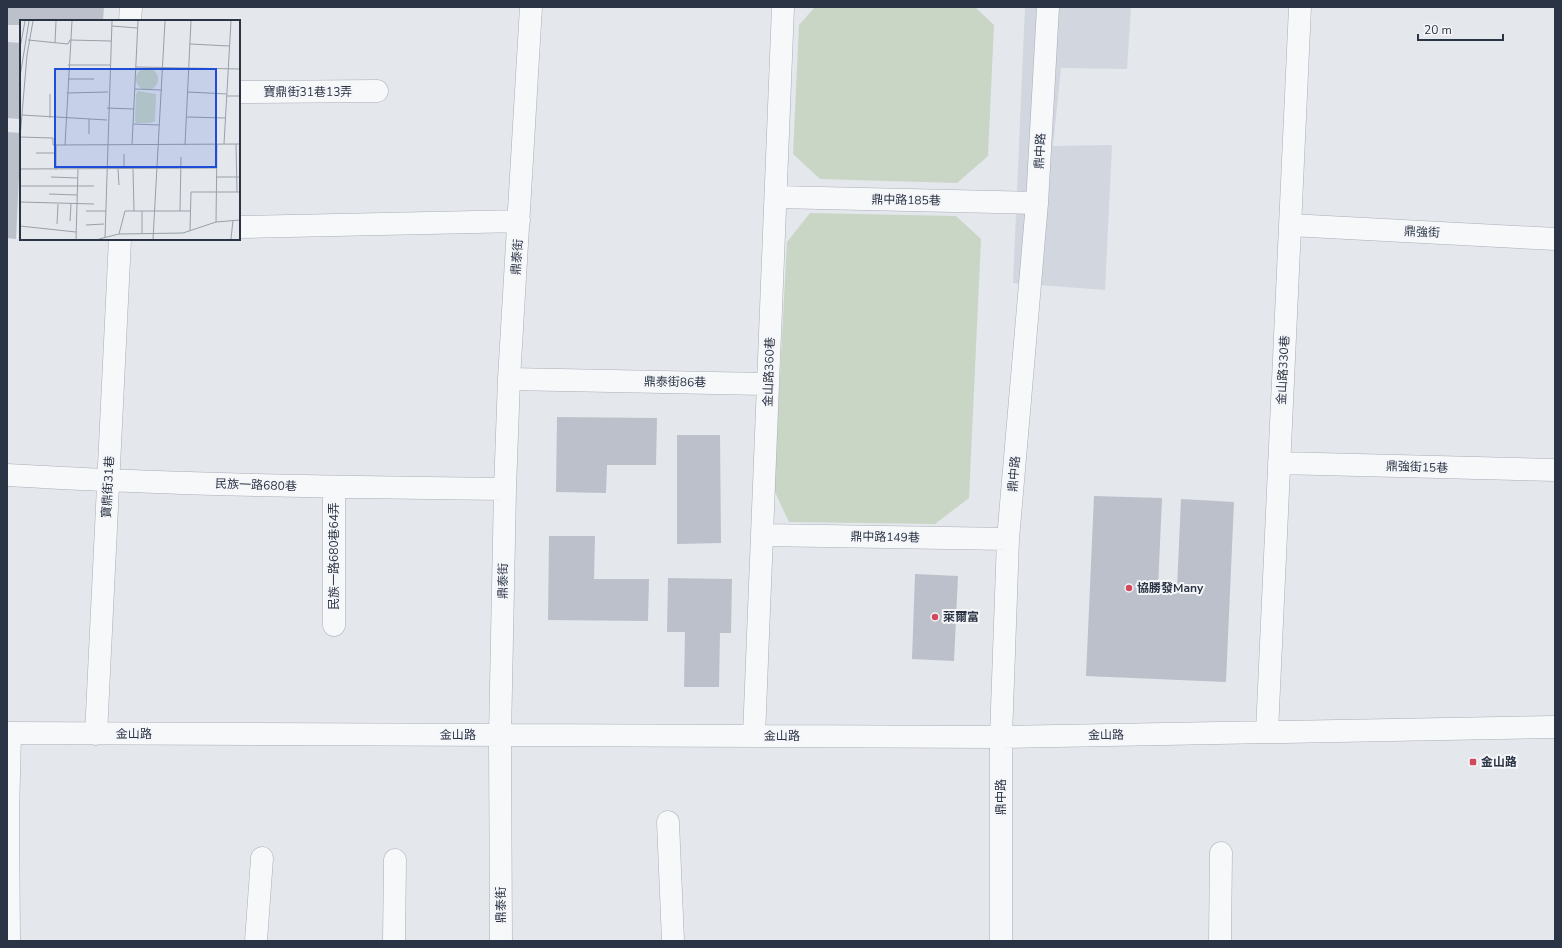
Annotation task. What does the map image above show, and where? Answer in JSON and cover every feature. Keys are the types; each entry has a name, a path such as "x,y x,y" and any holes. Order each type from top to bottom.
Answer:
{"street":[{"path":"130,20 131,7"},
{"name":"鼎泰街","path":"501,941 500,736 505,489 509,380 531,7"},
{"name":"金山路360巷","path":"754,736 783,7"},
{"name":"鼎中路","path":"1001,941 1001,737 1008,539 1037,203 1048,7"},
{"name":"金山路330巷","path":"1267,732 1300,7"},
{"name":"寶鼎街31巷13弄","path":"240,92 377,91"},
{"name":"鼎中路185巷","path":"776,197 1037,203"},
{"name":"鼎泰街","path":"240,227 519,221"},
{"name":"鼎強街","path":"1290,225 1555,239"},
{"name":"寶鼎街31巷","path":"96,734 120,240"},
{"name":"鼎泰街86巷","path":"509,380 768,384"},
{"name":"鼎強街15巷","path":"1279,463 1555,470"},
{"name":"民族一路680巷","path":"7,475 108,481 334,487 505,489"},
{"name":"民族一路680巷64弄","path":"334,487 334,625"},
{"name":"鼎中路149巷","path":"762,535 1008,539"},
{"name":"金山路","path":"8,734 1001,737 1555,727"},
{"path":"8,734 9,941"},
{"path":"668,822 673,941"},
{"path":"1220,941 1221,853"},
{"path":"256,941 262,858"},
{"path":"394,941 395,860"}],"shaded area":[{"path":"1025,7 1131,7 1127,69 1061,68 1053,146 1112,145 1105,290 1013,283"}],"green space":[{"path":"815,7 975,7 994,25 988,156 957,183 820,179 793,154 799,25"},
{"path":"810,213 956,216 981,239 969,498 935,524 789,522 774,490 787,242"}],"building":[{"path":"7,7 104,7 103,20 20,20 20,25 7,25"},
{"path":"7,42 20,43 20,119 7,118"},
{"path":"7,132 20,133 20,154 16,239 7,238"},
{"path":"557,417 657,418 656,465 607,465 606,493 556,492"},
{"path":"677,435 720,435 721,543 677,544"},
{"name":"協勝發Many","path":"1094,496 1162,498 1158,588 1177,589 1181,499 1234,502 1226,682 1086,676"},
{"path":"549,536 595,536 594,579 649,579 648,621 548,620"},
{"name":"萊爾富","path":"915,574 958,576 954,661 912,659"},
{"path":"668,578 732,579 731,633 720,633 719,687 684,687 685,632 667,632"}],"place":[{"name":"協勝發Many","path":"1129,588"},
{"name":"萊爾富","path":"935,617"},
{"name":"金山路","path":"1473,762"}]}
